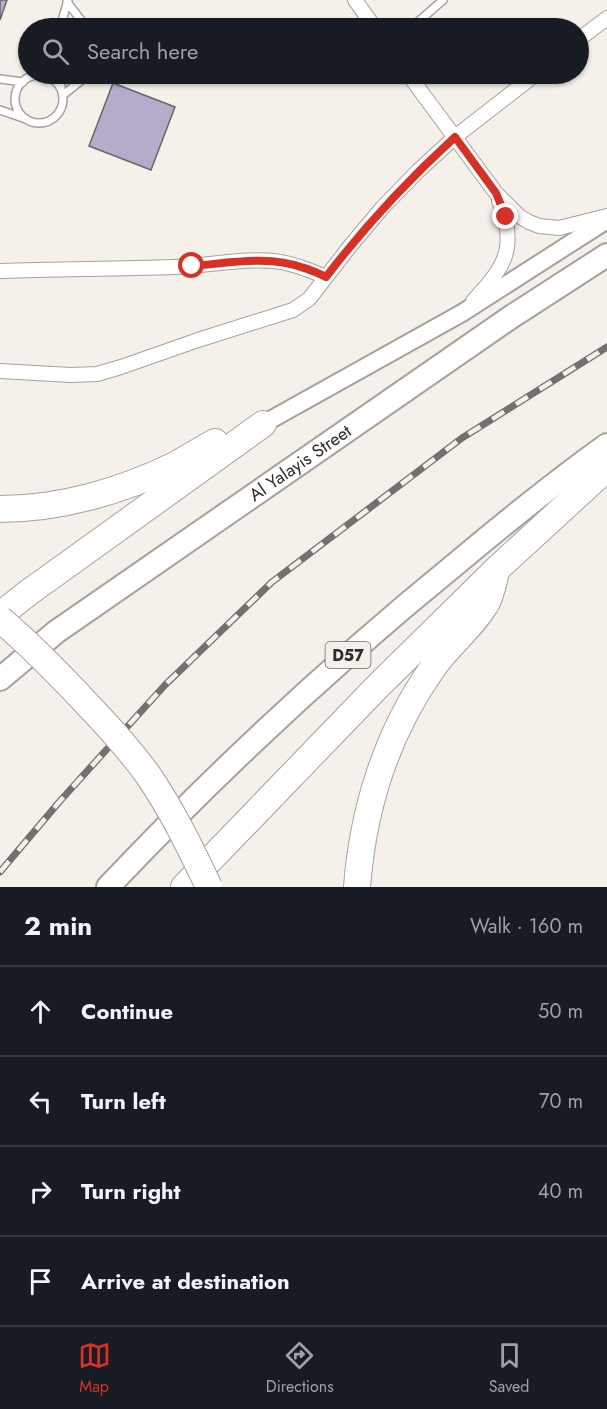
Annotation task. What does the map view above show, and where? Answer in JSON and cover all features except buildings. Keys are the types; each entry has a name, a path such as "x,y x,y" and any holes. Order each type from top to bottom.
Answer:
{"highway":[{"name":"Al Yalayis Street","path":"0,679 66,626 511,316 607,255"},
{"path":"0,509 36,507 66,502 122,487 174,465 229,435 263,424"},
{"path":"209,887 192,850 147,774 76,692 28,642 0,617 28,593 263,424"},
{"name":"D57","path":"108,887 240,755 348,655 409,601 523,508 607,445"},
{"path":"184,887 378,686 498,568 607,468"},
{"path":"357,887 367,817 378,777 393,739 411,702 432,668 483,608 498,568"}],"street":[{"path":"355,0 368,18"},
{"path":"589,32 607,18"},
{"path":"415,84 496,193 519,216 539,226 559,228 607,216"},
{"path":"0,371 84,375 109,371 293,310 309,299 383,207 418,171 455,137 523,84"},
{"path":"462,313 494,279 504,259 508,227 496,193"},
{"path":"263,424 462,313 607,220"},
{"path":"0,271 172,267 257,261 304,267 326,277"}],"lane":[{"path":"422,18 443,0"},
{"path":"62,18 68,1"},
{"path":"68,1 80,18"},
{"path":"0,80 18,79"},
{"path":"21,84 15,98 17,108 30,121"},
{"path":"58,84 62,92"},
{"path":"0,111 37,123 51,120 61,109 63,102 61,84"},
{"path":"62,92 75,84"}],"railway":[{"path":"0,872 60,801 165,685 272,582 462,438 607,347"}],"route":[{"path":"192,266 233,261 273,261 304,267 326,277 383,207 455,137 496,193 506,217"}]}
